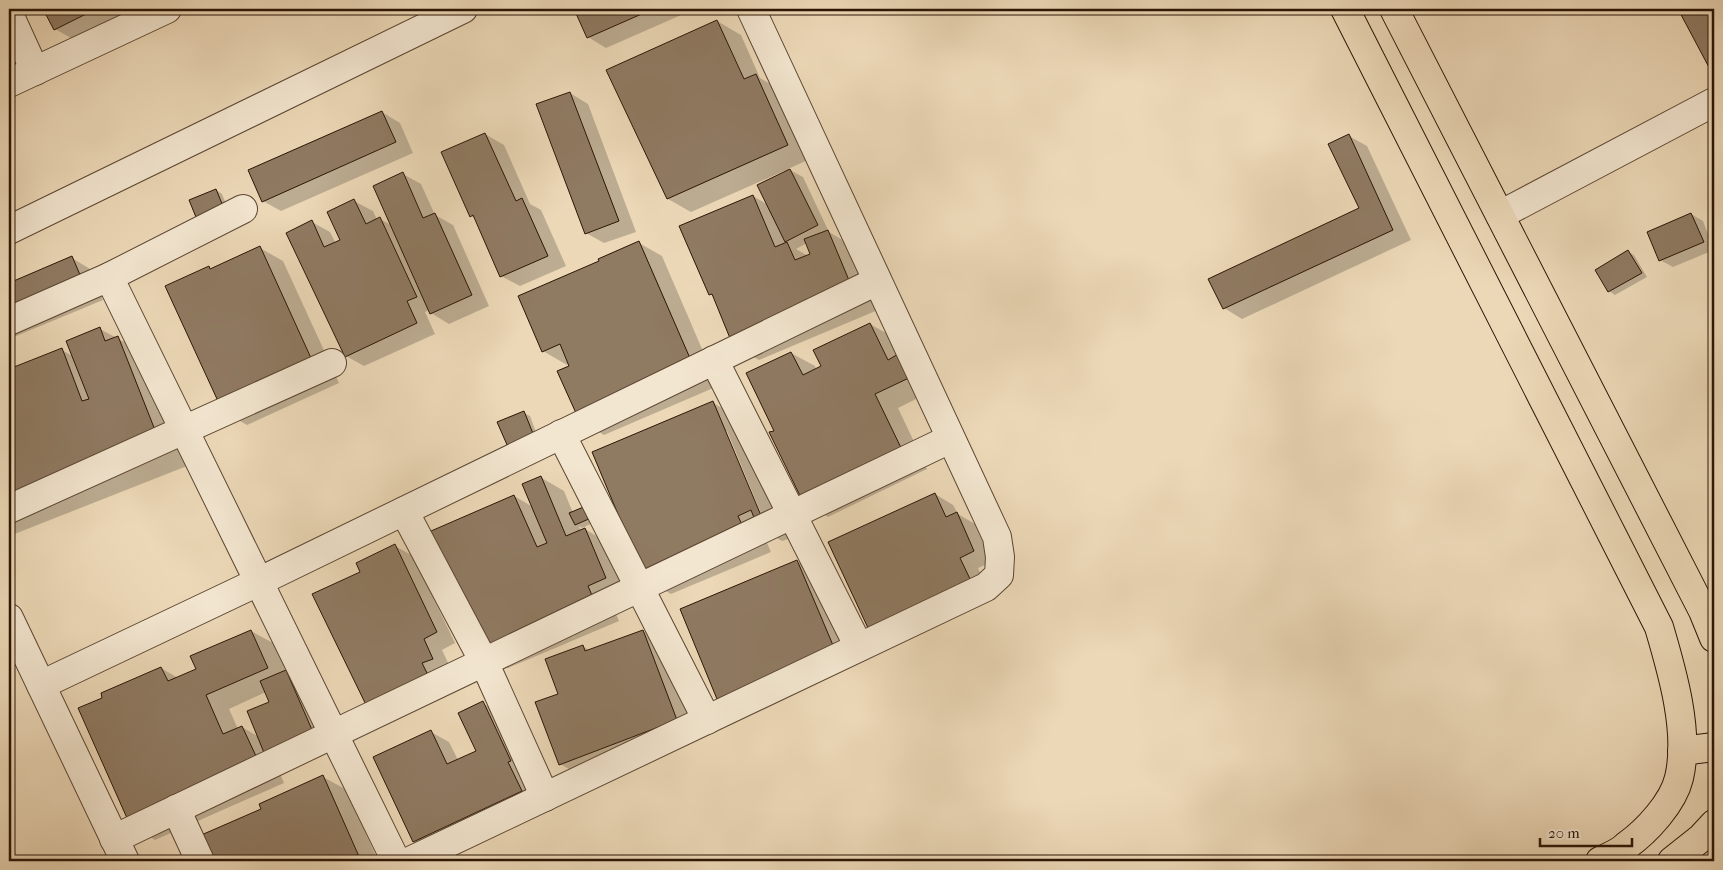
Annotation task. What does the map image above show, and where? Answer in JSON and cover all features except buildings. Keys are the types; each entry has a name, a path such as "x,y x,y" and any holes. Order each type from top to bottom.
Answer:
{"main road":[{"path":"1345,9 1659,627 1677,698 1682,751 1679,779 1666,806 1647,828 1625,848 1600,861"},
{"path":"1394,9 1703,611 1714,638"},
{"path":"1682,751 1714,748"},
{"path":"1672,861 1701,838 1714,824"}],"street":[{"path":"9,83 167,9"},
{"path":"9,230 462,9"},
{"path":"410,861 986,587 999,575 1000,557 996,537 750,9"},
{"path":"9,14 35,71"},
{"path":"1500,215 1714,102"},
{"path":"9,321 109,276 243,209"},
{"path":"109,276 332,735 396,861"},
{"path":"41,685 258,582 877,281"},
{"path":"714,360 793,514 858,647"},
{"path":"9,509 332,363"},
{"path":"561,434 707,720"},
{"path":"9,618 120,850 176,810 950,439"},
{"path":"404,511 484,662 545,797"},
{"path":"176,810 200,861"}]}
